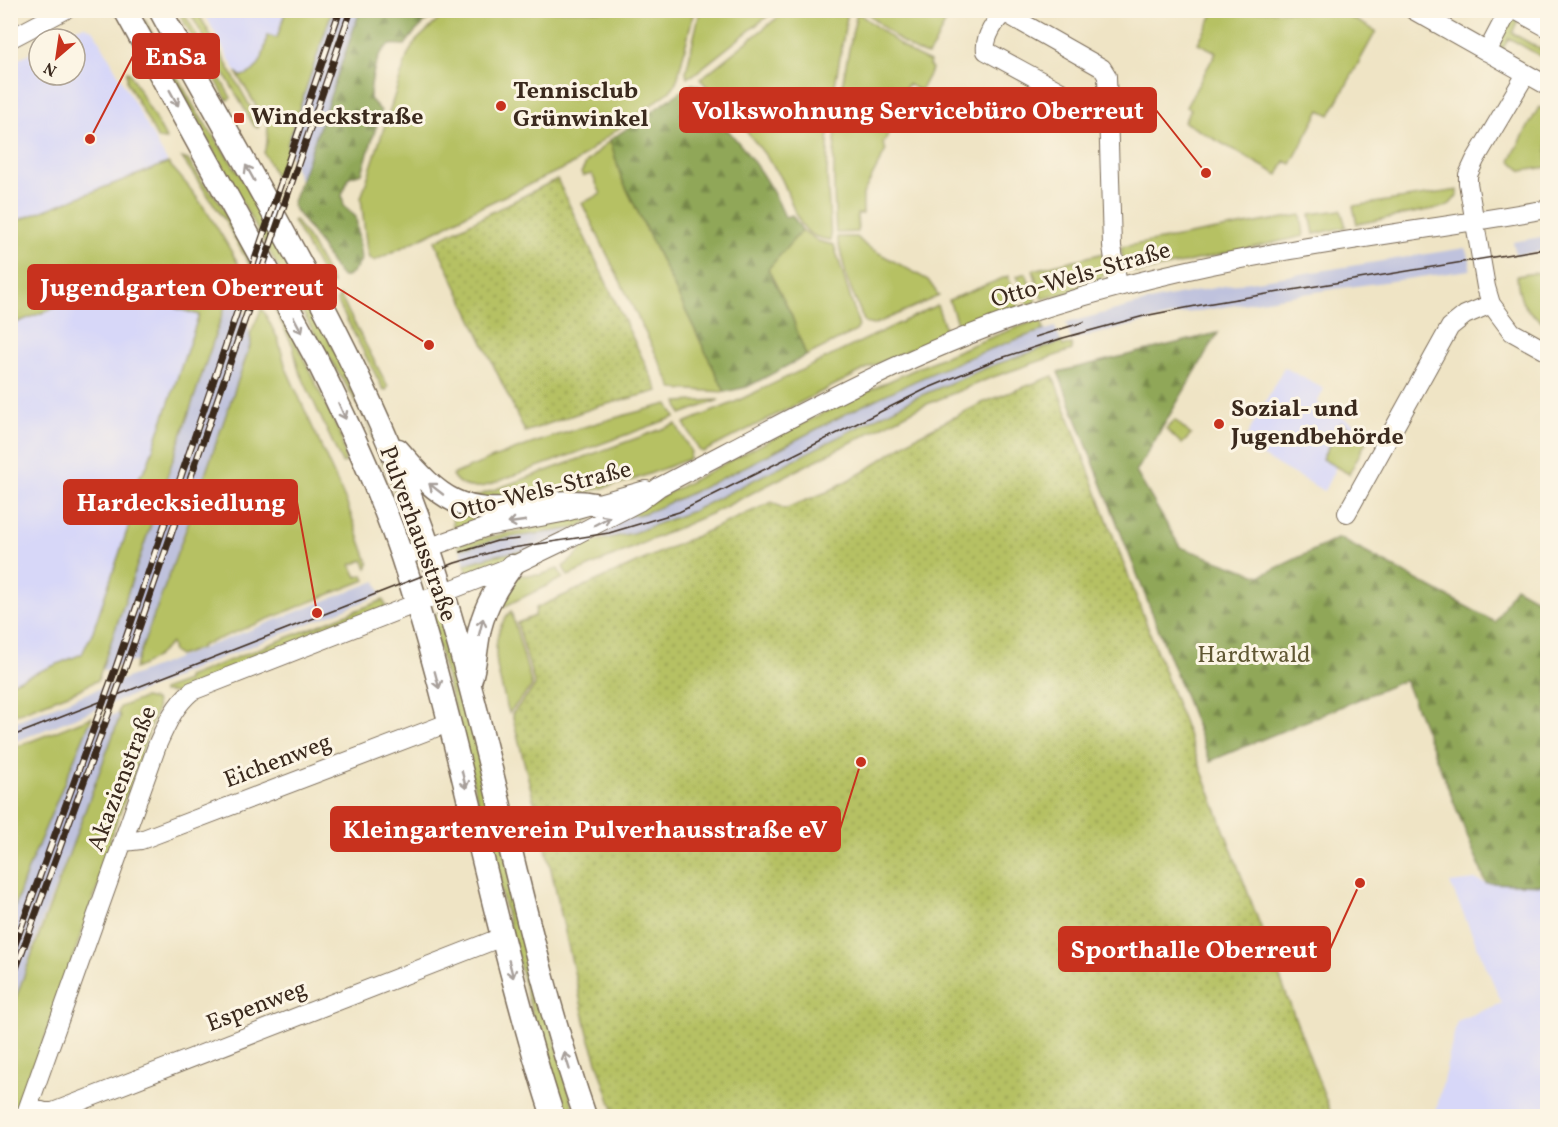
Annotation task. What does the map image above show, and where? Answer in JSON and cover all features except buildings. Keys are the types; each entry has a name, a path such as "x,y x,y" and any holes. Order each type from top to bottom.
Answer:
{"main road":[{"name":"Pulverhausstraße","path":"125,10 316,358 378,493 416,603 502,937 532,1049 553,1116"},
{"name":"Pulverhausstraße","path":"160,10 319,297 385,435 444,592 470,684 559,1036 585,1116"},
{"path":"385,435 423,479 448,499 474,508 496,510 564,502 594,504"},
{"path":"470,684 485,613 499,584 512,566"}],"street":[{"path":"10,39 65,10"},
{"path":"1413,10 1548,86"},
{"path":"1487,51 1509,10"},
{"path":"1515,10 1548,28"},
{"path":"1109,118 986,51 985,43 999,18 1005,13 1102,68 1107,76 1109,118 1112,246 1118,287"},
{"path":"1526,74 1475,160 1468,176 1491,304 1512,332 1548,352"},
{"name":"Otto-Wels-Straße","path":"416,603 512,566 564,541 639,502 659,487 879,374 966,336 1027,314 1118,287 1250,257 1548,209"},
{"path":"1347,513 1450,327 1465,315 1491,304"},
{"name":"Otto-Wels-Straße","path":"402,557 487,527 553,515 659,487"},
{"name":"Akazienstraße","path":"27,1112 158,743 173,712 186,696 202,686 416,603"},
{"name":"Eichenweg","path":"123,842 141,840 448,723"},
{"name":"Espenweg","path":"27,1112 53,1112 502,937"}],"shaded area":[{"path":"203,11 286,11 276,38 267,35 260,63 250,73 241,76 236,72"},
{"path":"332,11 360,11 300,181 287,145"},
{"path":"87,27 94,31 168,163 11,223 11,63 27,54 27,87 87,87"},
{"path":"1547,236 1547,250 1516,255 1513,242"},
{"path":"1465,248 1470,260 1470,270 1175,315 1071,340 1066,323 1158,299 1224,286"},
{"path":"130,275 181,292 199,315 147,466 133,486 129,525 93,631 82,654 11,683 11,325"},
{"path":"232,289 237,291 251,343 138,661 106,671 102,669"},
{"path":"1055,327 1061,342 986,368 915,398 693,511 633,533 604,539 601,530 614,527 613,520 659,507 708,486 871,401 936,371 993,348"},
{"path":"1284,367 1324,389 1317,403 1371,433 1349,474 1336,467 1324,491 1242,445"},
{"path":"577,528 530,551 510,553 465,564 460,549 500,539"},
{"path":"376,581 381,595 11,743 11,723"},
{"path":"118,713 120,716 106,757 44,916 11,1011 11,919 26,874 89,725"},
{"path":"1476,880 1486,883 1547,885 1547,1116 1435,1116 1457,1021 1502,1003 1450,883"}],"green space":[{"path":"286,10 332,11 287,145 288,148 276,177 264,153 268,126 236,72 241,76 253,71 261,61 267,35 277,38"},
{"name":"Tennisclub Grünwinkel","path":"449,10 694,11 678,77 669,92 575,163 472,211 374,261 369,258 367,251 361,198 408,54 416,41"},
{"path":"700,10 774,11 693,75 687,77 686,72"},
{"path":"178,11 183,11 231,98 227,100"},
{"path":"189,11 197,11 256,117 258,128 254,126"},
{"path":"360,11 395,11 394,15 401,11 437,11 405,45 390,45 385,48 377,61 372,77 370,99 381,111 362,173 349,177 342,195 344,206 356,217 361,260 347,277 343,277 335,269 292,205"},
{"path":"786,11 848,11 829,119 827,175 831,240 811,234 801,224 780,176 762,150 700,79"},
{"path":"865,11 951,11 928,55 912,49"},
{"path":"1215,11 1339,11 1376,31 1330,115 1320,110 1291,164 1285,161 1278,175 1184,122 1191,109 1186,107 1216,52 1198,43"},
{"path":"857,12 911,53 930,62 932,69 920,91 908,84 897,102 901,111 883,144 886,150 863,194 863,214 857,214 858,232 836,233 835,135 843,80"},
{"path":"1511,18 1518,21 1512,33 1547,53 1547,60 1509,38 1502,50 1495,46"},
{"path":"145,20 198,114 240,175 335,351 365,419 312,329 144,24"},
{"path":"127,71 167,140 158,139 127,82"},
{"path":"692,84 699,86 712,99 706,106 761,172 785,217 792,215 802,230 768,269 791,314 806,356 747,387 725,392 621,177 610,140"},
{"path":"1539,107 1547,112 1547,167 1522,171 1510,160"},
{"path":"610,140 621,177 725,392 673,389 582,203 601,194 592,174 583,176 581,173 587,162"},
{"path":"182,158 188,160 219,201 287,324 341,436 346,462 342,463 298,368 293,346 277,314 224,219"},
{"path":"168,163 200,201 243,272 237,291 231,289 98,680 11,716 11,683 82,654 93,631 129,525 133,486 147,466 199,315 176,308 181,292 130,276 11,325 11,223"},
{"path":"557,179 658,391 596,407 525,432 435,241"},
{"path":"1458,190 1458,195 1448,206 1357,224 1353,206"},
{"path":"1341,210 1346,227 1314,234 1310,214"},
{"path":"1301,215 1304,236 1138,273 1127,266 1122,256 1121,247"},
{"path":"295,220 311,243 333,284 328,284 293,221"},
{"path":"802,230 818,241 834,245 859,326 856,331 806,356 791,314 767,269"},
{"path":"837,237 857,237 866,246 928,280 939,296 873,325 865,323 847,279"},
{"path":"1104,253 1104,273 1095,283 1042,299 1033,270"},
{"path":"1548,271 1547,324 1527,310 1521,299 1517,276"},
{"path":"1026,273 1036,302 1028,305 1017,276"},
{"path":"1008,276 1019,307 959,329 949,300"},
{"path":"340,296 388,387 386,390 383,389 337,301"},
{"path":"937,305 947,333 868,368 703,452 699,450 684,423 733,403"},
{"path":"262,308 278,339 286,368 347,504 369,565 367,568 363,560 351,565 357,577 363,575 365,580 179,656 173,652 171,643 154,658 134,669 251,343 250,334"},
{"path":"1041,319 1044,330 914,381 847,413 723,478 662,506 644,513 626,515 779,435 882,385 987,339"},
{"name":"Hardtwald","path":"1218,333 1136,472 1180,547 1260,576 1339,538 1495,622 1515,587 1547,605 1547,885 1486,883 1405,680 1210,761 1058,372"},
{"path":"1061,342 1063,346 1072,344 1072,350 990,378 920,407 717,511 568,576 563,567 587,543 633,533 693,511 915,398 986,368"},
{"path":"1053,376 1332,1116 615,1116 588,1034 551,869 512,714 535,686 517,623 535,616 536,608 772,502 784,509 827,492 863,472 915,437 982,403"},
{"path":"719,400 681,414 677,402"},
{"path":"668,404 675,417 485,486 466,486 452,475 505,453 559,435"},
{"path":"1175,420 1191,435 1182,444 1166,429"},
{"path":"367,422 412,523 408,525"},
{"path":"1341,423 1368,438 1349,474 1322,459"},
{"path":"676,424 691,452 689,459 633,480 574,495 512,505 474,497"},
{"path":"452,512 487,519 453,529"},
{"path":"600,513 577,528 500,539 460,549 458,544 565,522"},
{"path":"531,550 468,576 465,564 496,555"},
{"path":"558,569 563,578 497,610 518,575 540,575"},
{"path":"383,600 387,608 182,693 163,692 162,690 187,681 187,677"},
{"path":"511,611 532,686 509,713 496,660 496,647 503,622"},
{"path":"437,613 441,617 576,1116 563,1116 537,1034 431,617"},
{"path":"144,698 155,700 157,709 110,839 113,843 18,1116 11,1116 11,1011 120,716 118,713 120,707"},
{"path":"92,717 26,874 11,919 11,749"}],"tram line":[{"path":"10,737 455,563 499,550 609,533 679,512 926,389 998,359 1063,338 1144,316 1206,304 1548,248"},
{"path":"1035,337 1084,322"},
{"path":"461,552 497,541 519,539"}],"railway":[{"path":"10,958 116,667 340,10"},
{"path":"10,985 127,663 351,10"}],"place":[{"name":"Tennisclub Grünwinkel","path":"501,106"},
{"name":"Windeckstraße","path":"239,118"},
{"name":"EnSa","path":"90,139"},
{"name":"Volkswohnung Servicebüro Oberreut","path":"1206,173"},
{"name":"Jugendgarten Oberreut","path":"429,345"},
{"name":"Sozial- und Jugendbehörde","path":"1219,424"},
{"name":"Hardecksiedlung","path":"317,613"},
{"name":"Kleingartenverein Pulverhausstraße eV","path":"861,762"},
{"name":"Sporthalle Oberreut","path":"1360,883"}]}
